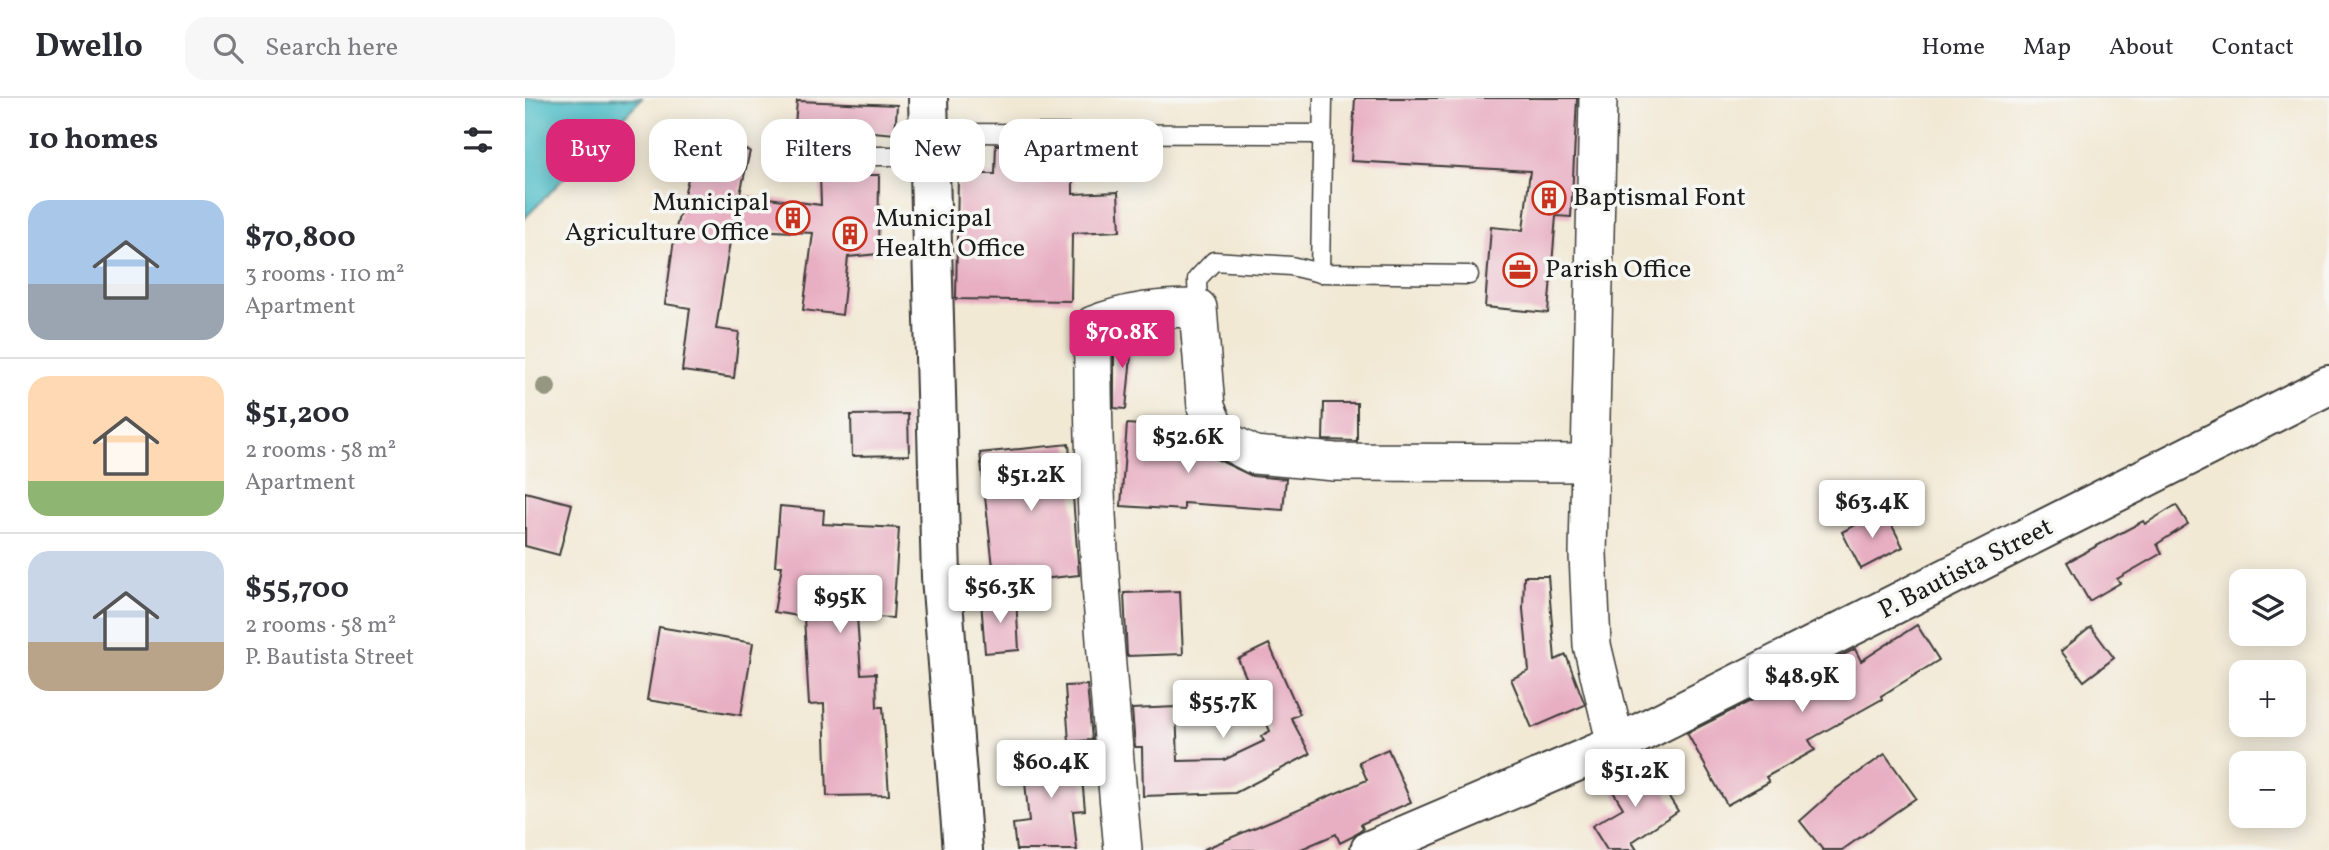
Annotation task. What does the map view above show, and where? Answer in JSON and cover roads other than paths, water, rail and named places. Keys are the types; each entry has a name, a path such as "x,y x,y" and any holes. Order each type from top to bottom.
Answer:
{"street":[{"path":"1598,98 1588,554 1592,645 1616,745"},
{"path":"930,182 941,577 963,850"},
{"path":"1123,850 1102,621 1091,442 1093,325 1122,313 1198,308 1206,407 1219,437 1254,455 1335,461 1590,463"},
{"name":"P. Bautista Street","path":"1370,850 1616,745 2329,385"}],"lane":[{"path":"1320,273 1323,98"},
{"path":"985,130 1321,134"},
{"path":"1198,308 1197,279 1214,261 1291,266 1320,273 1469,275"}],"water":[{"path":"525,98 642,98 622,119 546,119 546,182 560,182 525,218"}],"place":[{"name":"Baptismal Font","path":"1549,198"},
{"name":"Municipal Agriculture Office","path":"793,218"},
{"name":"Municipal Health Office","path":"850,234"},
{"name":"Parish Office","path":"1520,270"}]}
